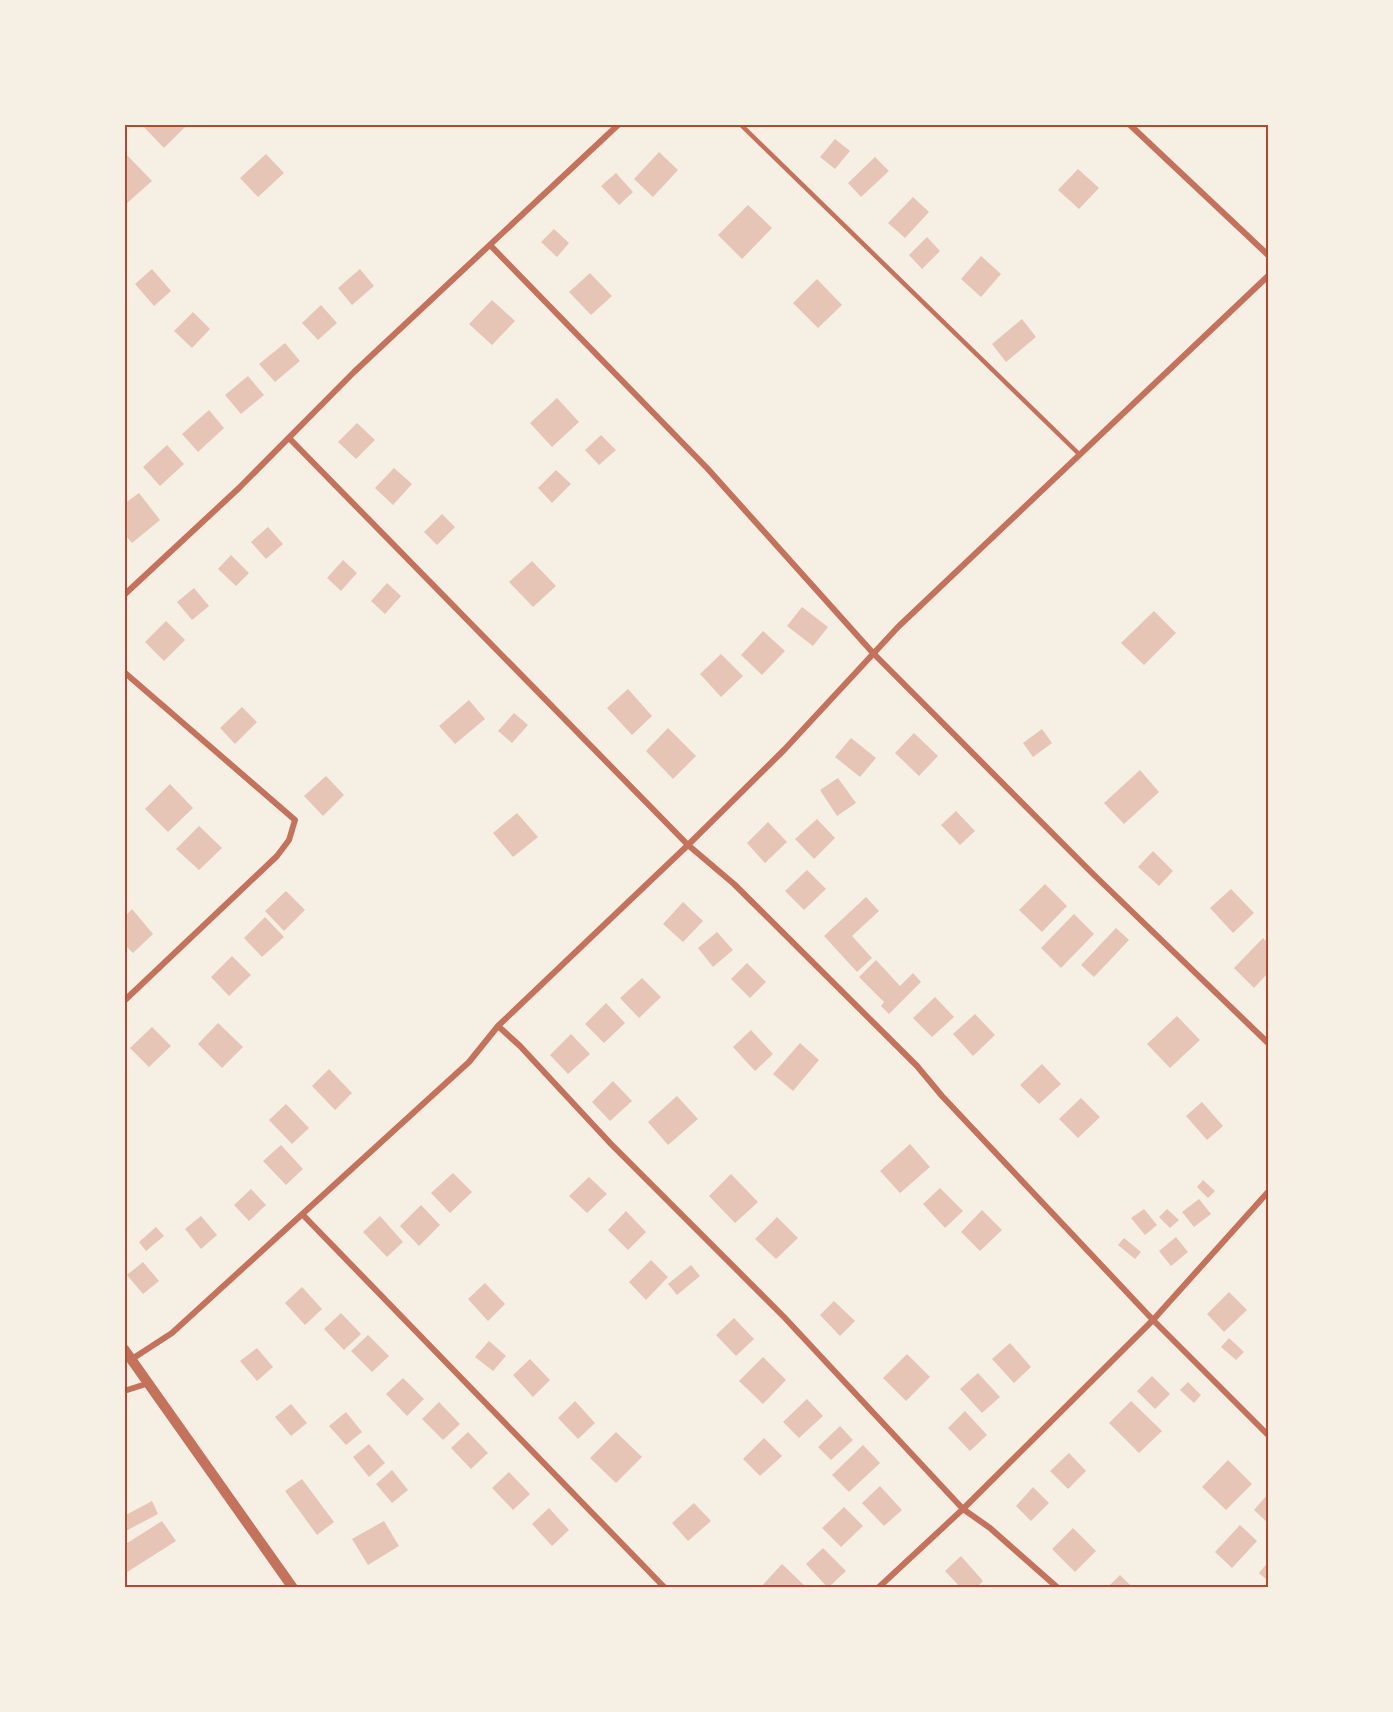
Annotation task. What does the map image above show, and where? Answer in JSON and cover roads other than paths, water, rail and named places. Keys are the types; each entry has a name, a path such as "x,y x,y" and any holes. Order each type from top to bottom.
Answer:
{"street":[{"path":"124,595 289,438 354,372 619,124"},
{"path":"1129,124 1269,255"},
{"path":"490,245 707,468 873,653 1092,873 1269,1043"},
{"path":"132,1359 172,1334 469,1062 498,1026 784,750 907,618 1269,276"},
{"path":"289,438 688,845 734,884 917,1066 942,1096 1153,1320 1269,1435"},
{"path":"124,672 295,820 290,840 277,856 124,1001"},
{"path":"498,1026 520,1046 628,1161 784,1317 963,1509 990,1528 1058,1587"},
{"path":"878,1587 963,1509 1153,1320 1269,1192"},
{"path":"303,1215 665,1587"},
{"path":"124,1349 293,1587"},
{"path":"124,1391 149,1383"}],"lane":[{"path":"740,124 1080,455"}]}
